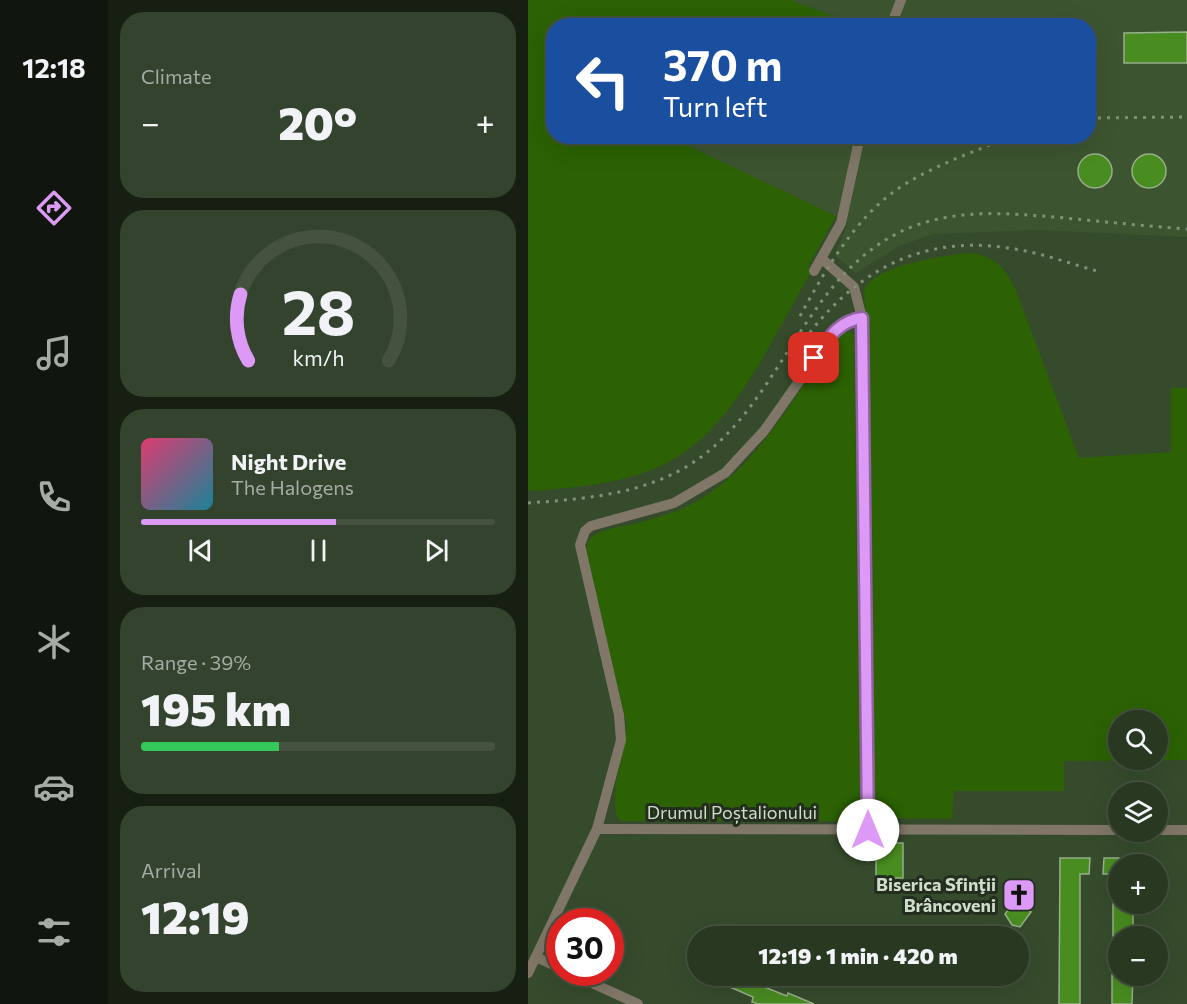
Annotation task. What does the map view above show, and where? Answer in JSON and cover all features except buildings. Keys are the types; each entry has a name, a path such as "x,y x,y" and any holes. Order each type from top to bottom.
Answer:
{"street":[{"path":"894,18 901,0"},
{"path":"814,271 841,223 858,144"},
{"path":"822,259 851,284 858,298 862,318 868,830"},
{"path":"528,973 597,829 621,730 580,545 581,538 591,526 674,503 725,473 764,431 836,329 845,322 862,318"},
{"name":"Drumul Poștalionului","path":"597,829 1108,830"},
{"path":"1168,830 1187,830"},
{"path":"536,957 546,962"},
{"path":"599,986 638,1004"}],"shaded area":[{"path":"790,0 1187,0 1187,237 1039,230 933,234 899,246 856,273 835,255 848,223 684,144 1096,144 1096,18 838,18"}],"green space":[{"path":"528,0 790,0 838,18 546,18 546,144 685,144 836,216 808,267 811,272 750,379 712,428 691,448 667,463 635,476 567,488 528,490"},
{"path":"971,253 993,260 1003,269 1015,288 1079,458 1171,452 1171,388 1187,388 1187,760 1168,760 1168,710 1108,710 1108,761 1064,761 1064,791 954,791 952,819 880,818 874,794 873,556 868,342 864,290 870,281 881,274 929,259"},
{"path":"849,332 854,334 860,809 853,821 622,821 618,819 615,795 626,722 588,560 588,543 591,538 601,532 681,509 716,489 736,472 771,432 830,345 841,334"}],"railway":[{"path":"1096,118 1187,117"},
{"path":"800,316 841,248 866,216 881,202 909,181 992,144"},
{"path":"528,503 569,500 629,490 649,484 686,467 720,441 748,410 819,304 846,272 878,245 917,225 954,216 1009,214 1187,229"},
{"path":"799,347 840,299 888,265 915,254 944,247 975,245 1008,248 1043,255 1101,272"}],"place":[{"name":"Biserica Sfinţii Brâncoveni","path":"1019,895"}],"route":[{"path":"814,358 836,329 845,322 862,318 868,830"}]}
